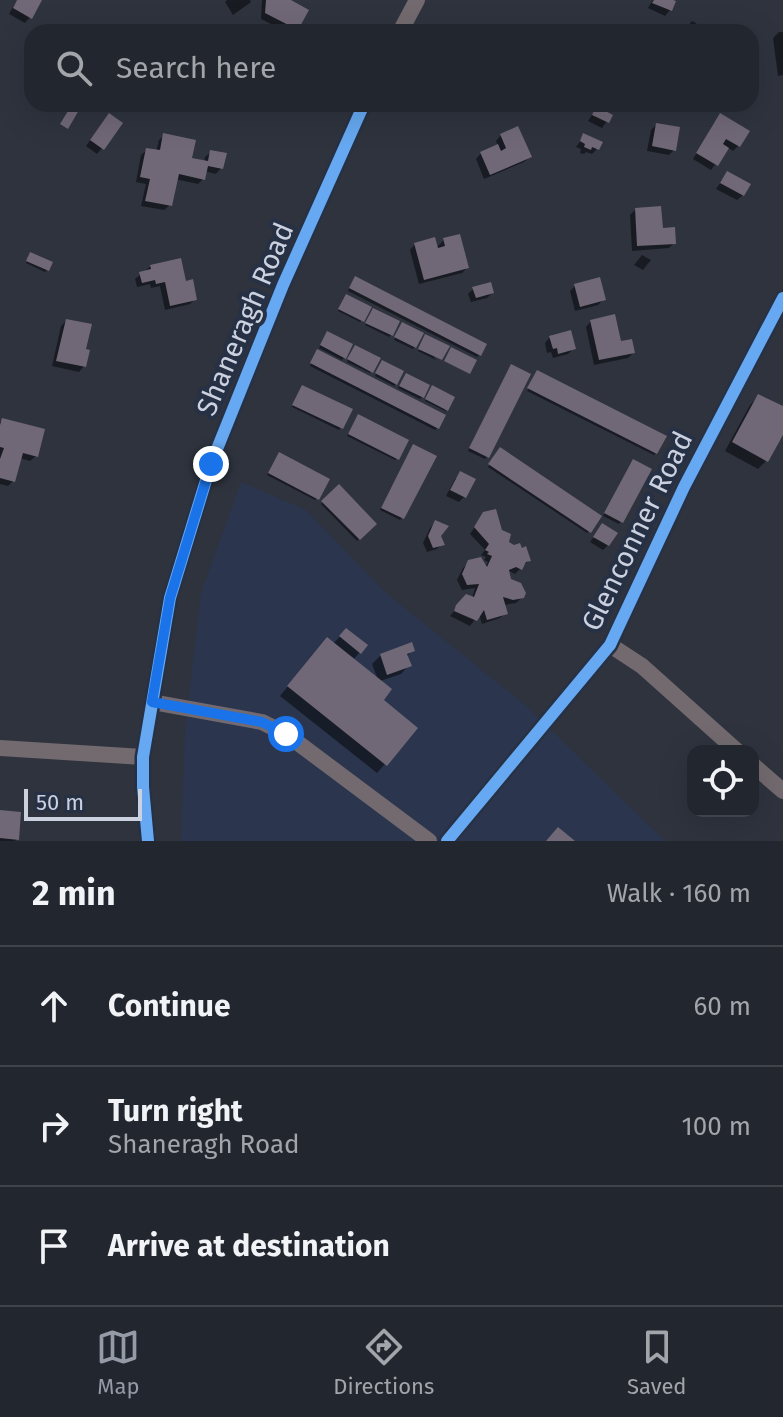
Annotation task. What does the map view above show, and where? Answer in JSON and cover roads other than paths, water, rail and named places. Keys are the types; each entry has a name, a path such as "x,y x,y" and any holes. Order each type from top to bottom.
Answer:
{"street":[{"path":"404,24 417,0"},
{"name":"Shaneragh Road","path":"148,841 143,757 170,598 211,464 283,285 360,112"},
{"name":"Glenconner Road","path":"447,841 610,645 684,487 783,298"},
{"path":"610,645 642,666 730,745"},
{"path":"152,702 262,722 286,734 429,841"},
{"path":"0,748 143,757"},
{"path":"759,770 783,791"}]}
